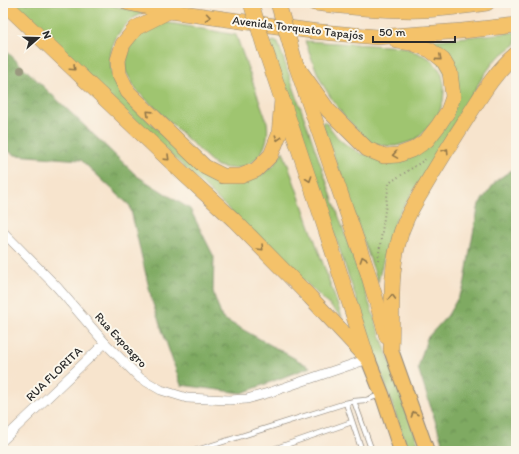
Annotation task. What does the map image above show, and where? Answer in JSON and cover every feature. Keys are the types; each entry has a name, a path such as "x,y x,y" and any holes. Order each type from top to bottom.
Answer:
{"highway":[{"path":"4,3 234,220 310,297 368,359"},
{"name":"Avenida Torquato Tapajós","path":"128,3 169,11 311,31 377,37 516,26"},
{"path":"251,3 368,359"},
{"path":"278,3 296,65 368,273 391,350"},
{"path":"314,3 338,6 421,10 462,7 487,3"},
{"path":"391,9 410,3"},
{"path":"169,11 136,28 123,44 118,60 119,74 128,92 205,166 223,176 241,176 256,170 272,155 279,135 282,99"},
{"path":"296,65 328,110 366,149 384,156 398,155 414,149 427,140 448,111 453,97 450,72 443,60 430,50 412,43 377,37"},
{"path":"391,350 393,328 392,291 394,269 401,230 441,159 490,83 503,66 516,54"}],"main road":[{"path":"391,350 427,451"},
{"path":"368,359 382,394 401,451"}],"street":[{"name":"Rua Expoagro","path":"3,232 56,287 105,343 140,378 161,390 187,398 229,400 247,399 368,359"},
{"name":"RUA FLORITA","path":"3,440 105,343"}],"lane":[{"path":"194,451 346,403 366,400 382,394"},
{"path":"354,401 372,451"},
{"path":"346,403 362,451"},
{"path":"268,451 352,422"}],"path":[{"path":"368,273 377,266 390,183 431,155"}],"green space":[{"path":"11,3 104,3 142,13 131,20 122,29 112,49 110,60 112,72 115,83 122,95 201,171 261,175 274,165 283,151 342,317"},
{"path":"164,22 236,35 267,122 267,134 261,153 246,165 237,168 226,168 215,165 136,90 125,70 125,63 131,40 156,23"},
{"path":"516,32 516,44 495,60 482,78 439,151 397,217 390,235 378,282 322,123 325,121 337,137 345,144 362,154 405,157 458,95 426,41"},
{"path":"274,41 278,43 421,451 408,451 270,45 271,42"},
{"path":"305,41 404,47 429,58 439,69 444,84 443,101 438,117 420,136 413,141 396,146 370,143 344,116 333,101 323,85"},
{"path":"3,48 137,176 190,209 214,257 213,292 222,318 310,367 242,393 181,385 152,301 130,206 81,160 15,155 3,148"},
{"path":"516,169 516,451 445,451 418,368 427,338 448,315 464,287 479,204 497,180"}]}
